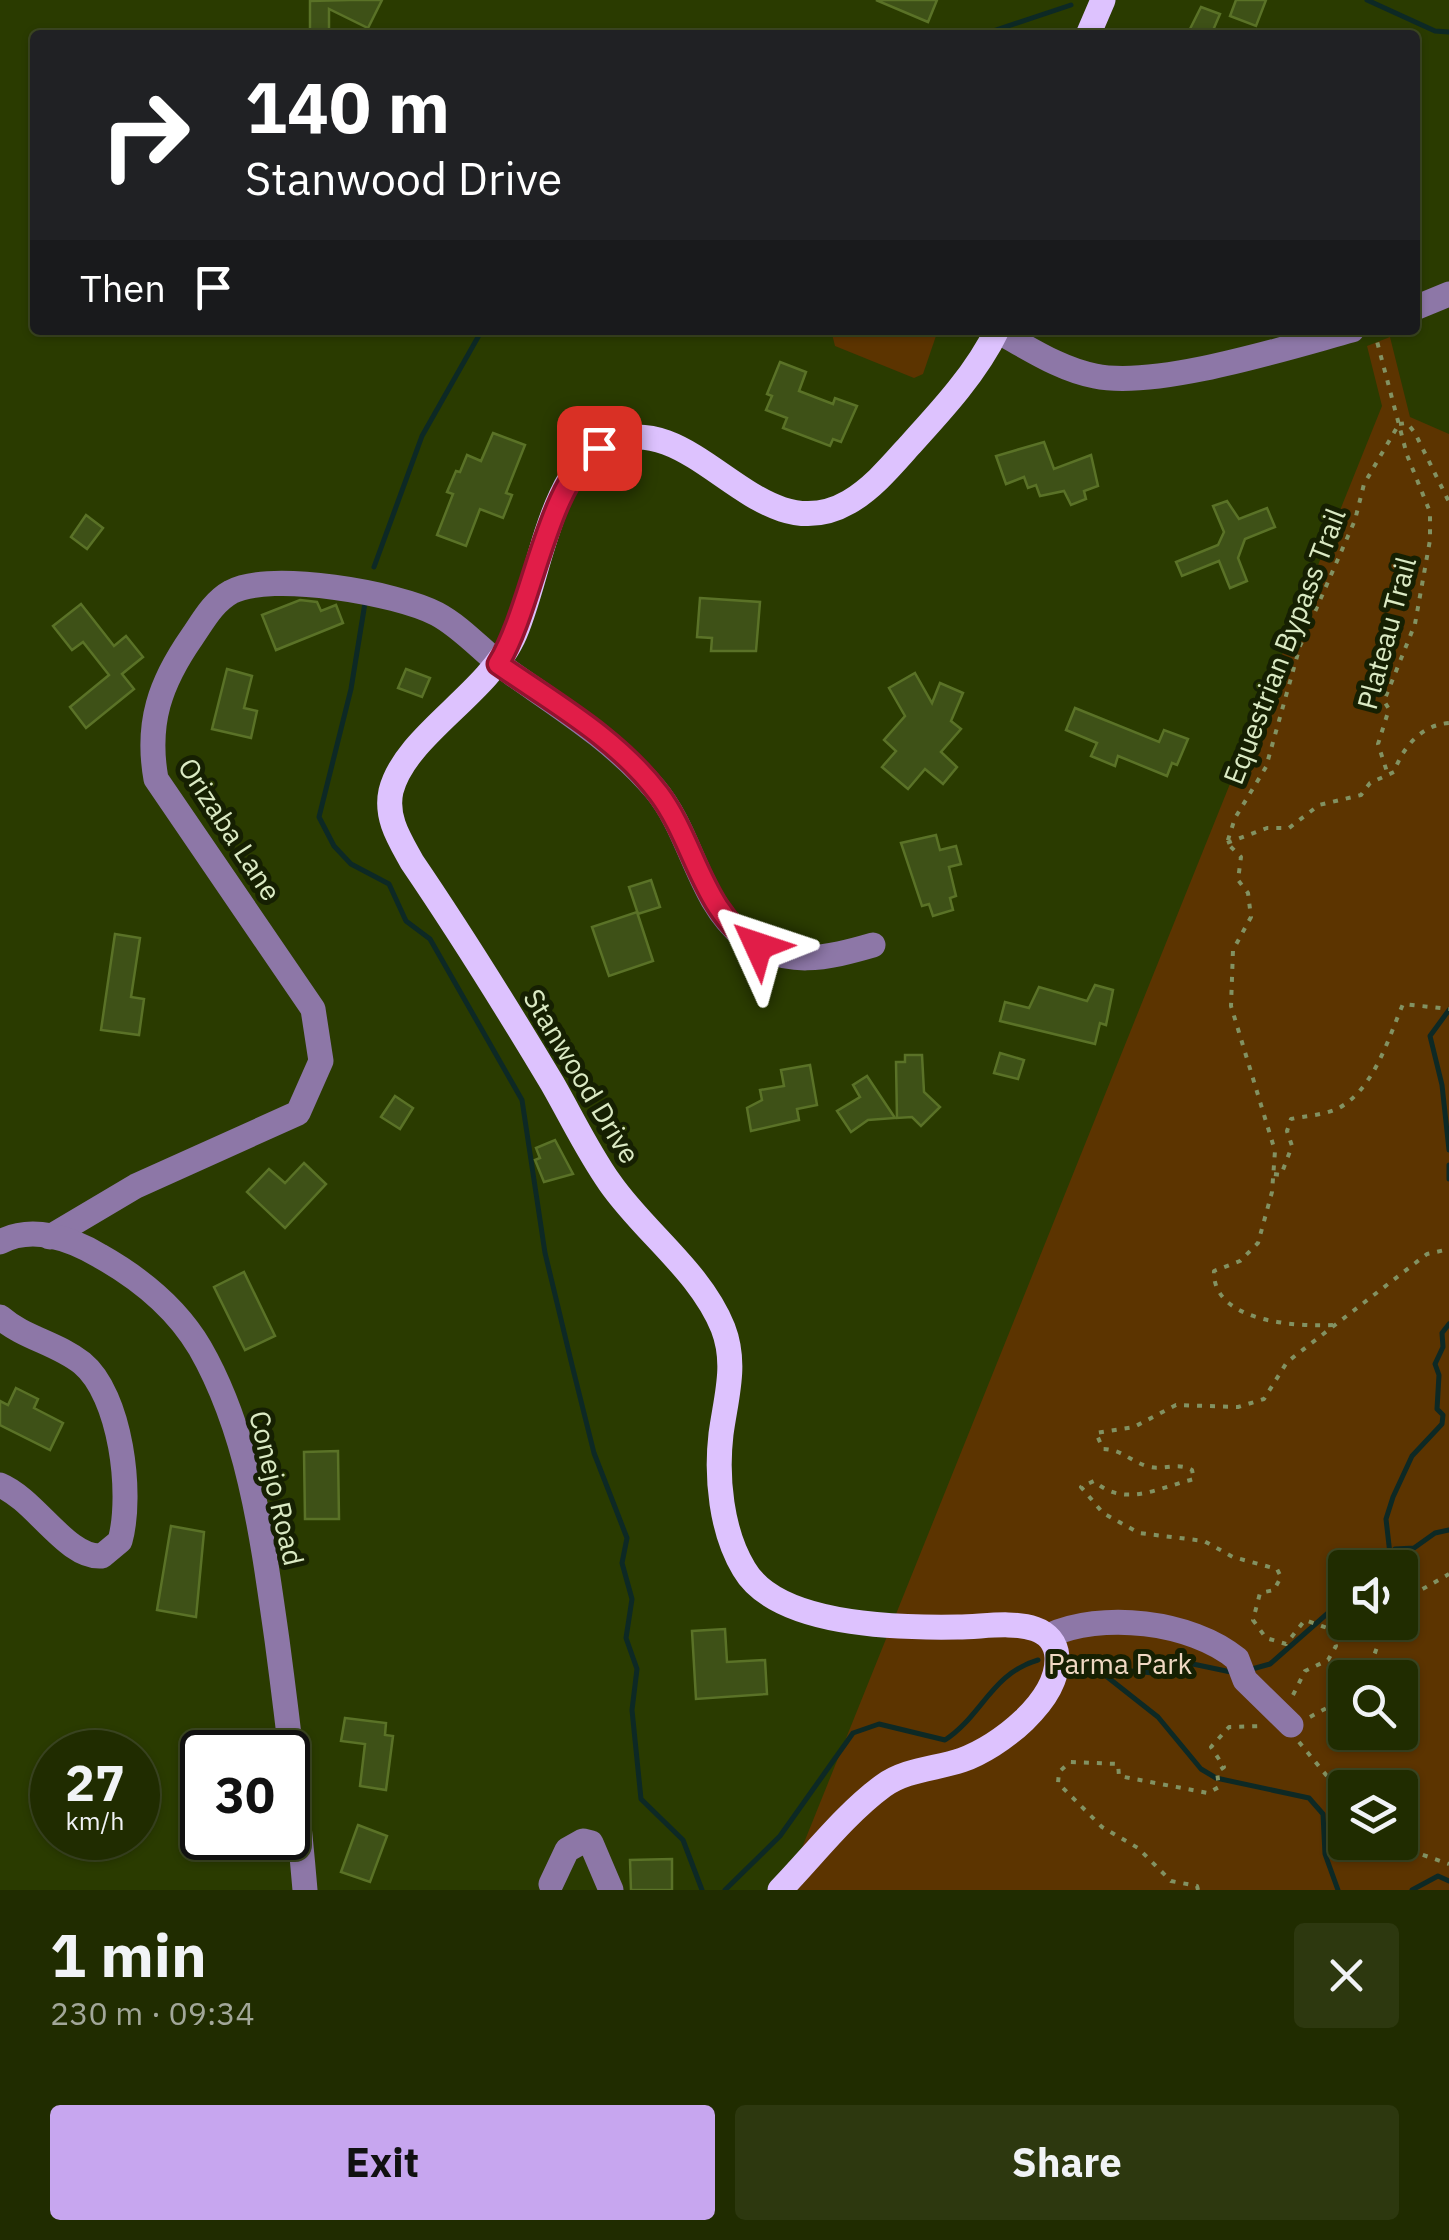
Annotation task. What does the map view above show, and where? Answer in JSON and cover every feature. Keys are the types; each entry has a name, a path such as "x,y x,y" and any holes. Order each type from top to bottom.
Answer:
{"main road":[{"path":"1090,30 1103,0"},
{"name":"Stanwood Drive","path":"995,335 979,362 873,484 831,510 802,512 769,504 662,440 628,437 599,448 568,480 521,620 498,664 408,758 392,791 392,822 599,1168 696,1284 722,1325 731,1362 720,1475 728,1530 742,1567 757,1586 776,1600 830,1616 934,1627 1022,1626 1048,1636"},
{"path":"780,1890 888,1782 972,1756 1024,1718 1056,1668 1056,1652 1048,1636"}],"street":[{"path":"1420,306 1449,294"},
{"path":"1005,335 1074,372 1114,378 1181,370 1331,335"},
{"name":"Orizaba Lane","path":"50,1236 136,1186 298,1113 318,1076 321,1061 313,1009 156,779 151,733 163,683 216,603 246,586 381,592 451,622 498,664 597,732 656,791 679,826 716,904 746,939 775,954 802,960 873,945"},
{"name":"Conejo Road","path":"0,1242 31,1232 90,1250 154,1294 180,1318 218,1385 249,1476 271,1596 305,1890"},
{"path":"0,1317 26,1335 70,1354 98,1380 108,1397 124,1485 120,1541 102,1556 78,1552 38,1509 0,1485"},
{"path":"1048,1636 1093,1622 1196,1637 1226,1650 1291,1724"},
{"path":"552,1884 567,1850 583,1840 591,1844 611,1890"}],"path":[{"name":"Plateau Trail","path":"1375,335 1406,454 1428,500 1430,540 1415,624 1384,701 1389,709 1378,744 1391,774"},
{"path":"1400,424 1407,423 1416,432 1449,502"},
{"name":"Equestrian Bypass Trail","path":"1227,843 1235,818 1266,767 1300,646 1355,520 1364,484 1400,424"},
{"path":"1333,1326 1295,1326 1284,1320 1250,1315 1222,1297 1214,1282 1214,1270 1240,1261 1258,1242 1276,1151 1231,1006 1232,950 1252,917 1248,893 1238,880 1241,858 1227,843 1267,828 1289,828 1320,805 1362,796 1370,783 1391,774 1418,737 1436,724 1449,723"},
{"path":"1274,1174 1280,1176 1290,1161 1290,1119 1334,1110 1359,1091 1381,1058 1403,1004 1449,1009"},
{"path":"1328,1779 1308,1757 1291,1724 1293,1695 1304,1670 1328,1660 1336,1646 1330,1630 1305,1620 1286,1644 1266,1638 1253,1620 1255,1604 1260,1593 1274,1590 1281,1577 1276,1569 1233,1557 1204,1541 1139,1532 1103,1513 1081,1488 1094,1481 1108,1494 1125,1499 1194,1479 1192,1470 1183,1465 1154,1468 1117,1449 1103,1449 1096,1434 1134,1427 1176,1404 1238,1407 1264,1398 1288,1362 1428,1254 1449,1249"},
{"path":"1418,1592 1449,1574"},
{"path":"1198,1890 1198,1886 1170,1880 1138,1848 1102,1827 1058,1783 1059,1772 1070,1762 1106,1762 1118,1764 1119,1776 1208,1793 1218,1787 1217,1772 1224,1768 1211,1747 1229,1727 1291,1724 1328,1706"},
{"path":"1418,1853 1449,1864"}],"green space":[{"path":"832,335 936,335 923,374 914,378 835,346"},
{"name":"Parma Park","path":"1390,337 1410,417 1449,434 1449,1890 785,1890 1382,406 1367,346"}],"building":[{"path":"382,0 368,28 329,9 329,30 310,30 310,1"},
{"path":"876,0 937,0 928,22"},
{"path":"1236,0 1266,0 1256,26 1230,16"},
{"path":"1201,7 1220,14 1213,30 1190,30"},
{"path":"780,362 806,372 799,391 833,404 835,398 857,406 841,442 833,439 830,446 783,428 787,418 766,410 772,396 767,394"},
{"path":"493,433 525,445 506,493 512,495 503,518 480,509 466,546 437,535 453,494 447,492 456,471 460,472 467,455 481,461"},
{"path":"1044,442 1054,469 1091,455 1098,486 1084,491 1086,499 1071,505 1064,491 1040,496 1036,485 1028,488 1024,477 1006,484 996,456"},
{"path":"1227,501 1239,519 1267,508 1275,527 1245,539 1238,558 1247,581 1230,588 1219,561 1182,576 1176,562 1218,545 1224,532 1213,506"},
{"path":"86,515 103,528 87,549 71,537"},
{"path":"700,598 760,602 756,651 711,651 712,638 697,637"},
{"path":"300,600 317,602 321,611 336,605 343,623 276,650 262,615"},
{"path":"81,604 114,646 126,636 143,657 122,674 134,689 86,728 70,707 109,675 83,642 72,650 53,626"},
{"path":"227,669 252,676 244,708 257,711 251,738 212,729"},
{"path":"406,669 430,678 422,697 398,688"},
{"path":"915,673 932,703 940,683 963,693 951,721 961,729 941,752 957,767 943,784 925,769 908,789 882,767 896,751 884,740 905,716 889,688"},
{"path":"1075,708 1159,742 1164,730 1188,739 1177,765 1172,763 1167,776 1118,756 1115,766 1091,756 1097,743 1066,730"},
{"path":"936,835 940,850 956,846 961,864 949,867 956,896 950,898 953,910 933,916 929,904 922,906 901,843"},
{"path":"651,880 660,907 638,914 629,887"},
{"path":"637,912 653,961 609,976 592,927"},
{"path":"115,934 140,938 131,997 144,999 139,1035 101,1030"},
{"path":"1095,985 1113,990 1106,1025 1100,1023 1095,1044 1000,1021 1005,1002 1029,1008 1039,987 1087,1001"},
{"path":"1000,1053 1024,1060 1018,1079 994,1073"},
{"path":"905,1055 922,1055 924,1092 940,1107 921,1126 912,1117 897,1118 896,1062 905,1062"},
{"path":"810,1065 817,1105 797,1109 799,1120 751,1131 747,1108 762,1100 760,1090 784,1086 781,1070"},
{"path":"867,1076 895,1118 868,1120 851,1132 837,1111 860,1097 853,1085"},
{"path":"395,1096 413,1108 400,1129 381,1117"},
{"path":"555,1140 573,1174 544,1182 535,1160 540,1158 536,1148"},
{"path":"304,1163 326,1184 285,1228 247,1192 269,1169 285,1183"},
{"path":"244,1272 275,1336 245,1350 214,1287"},
{"path":"16,1388 38,1399 34,1408 63,1423 50,1450 0,1425 0,1401 8,1405"},
{"path":"338,1451 339,1519 305,1519 304,1452"},
{"path":"171,1526 204,1532 196,1617 157,1610"},
{"path":"725,1629 727,1662 765,1660 767,1694 696,1699 692,1631"},
{"path":"345,1718 386,1723 385,1735 393,1736 386,1790 360,1786 365,1744 341,1741"},
{"path":"358,1825 387,1836 370,1882 341,1872"},
{"path":"672,1859 672,1890 631,1890 630,1860"}],"waterway":[{"path":"1367,0 1435,31 1449,32"},
{"path":"996,30 1071,5"},
{"path":"374,567 422,436 479,335"},
{"path":"365,603 351,689 319,817 334,846 351,864 389,884 406,921 430,939 522,1100 545,1253 594,1453 627,1538 622,1563 632,1599 626,1638 637,1669 632,1710 641,1799 683,1840 702,1890"},
{"path":"1449,1010 1430,1036 1442,1085 1449,1150"},
{"path":"1449,1165 1449,1179"},
{"path":"1390,1550 1386,1519 1393,1497 1412,1456 1442,1424 1443,1415 1437,1409 1439,1375 1435,1364 1443,1347 1442,1333 1449,1324"},
{"path":"1394,1550 1414,1548 1435,1533 1449,1530"},
{"path":"1252,1669 1270,1664 1328,1613"},
{"path":"725,1890 780,1836 853,1733 879,1724 945,1740 1009,1675 1038,1660"},
{"path":"1075,1665 1106,1676 1133,1671 1153,1673 1188,1663 1231,1672"},
{"path":"1106,1676 1158,1717 1201,1769 1216,1778 1309,1798 1323,1814 1325,1854 1338,1890"},
{"path":"1412,1890 1438,1876 1449,1881"}],"route":[{"path":"599,448 568,480 521,620 498,664 597,732 643,776 679,826 716,904 736,930 758,946"}]}
